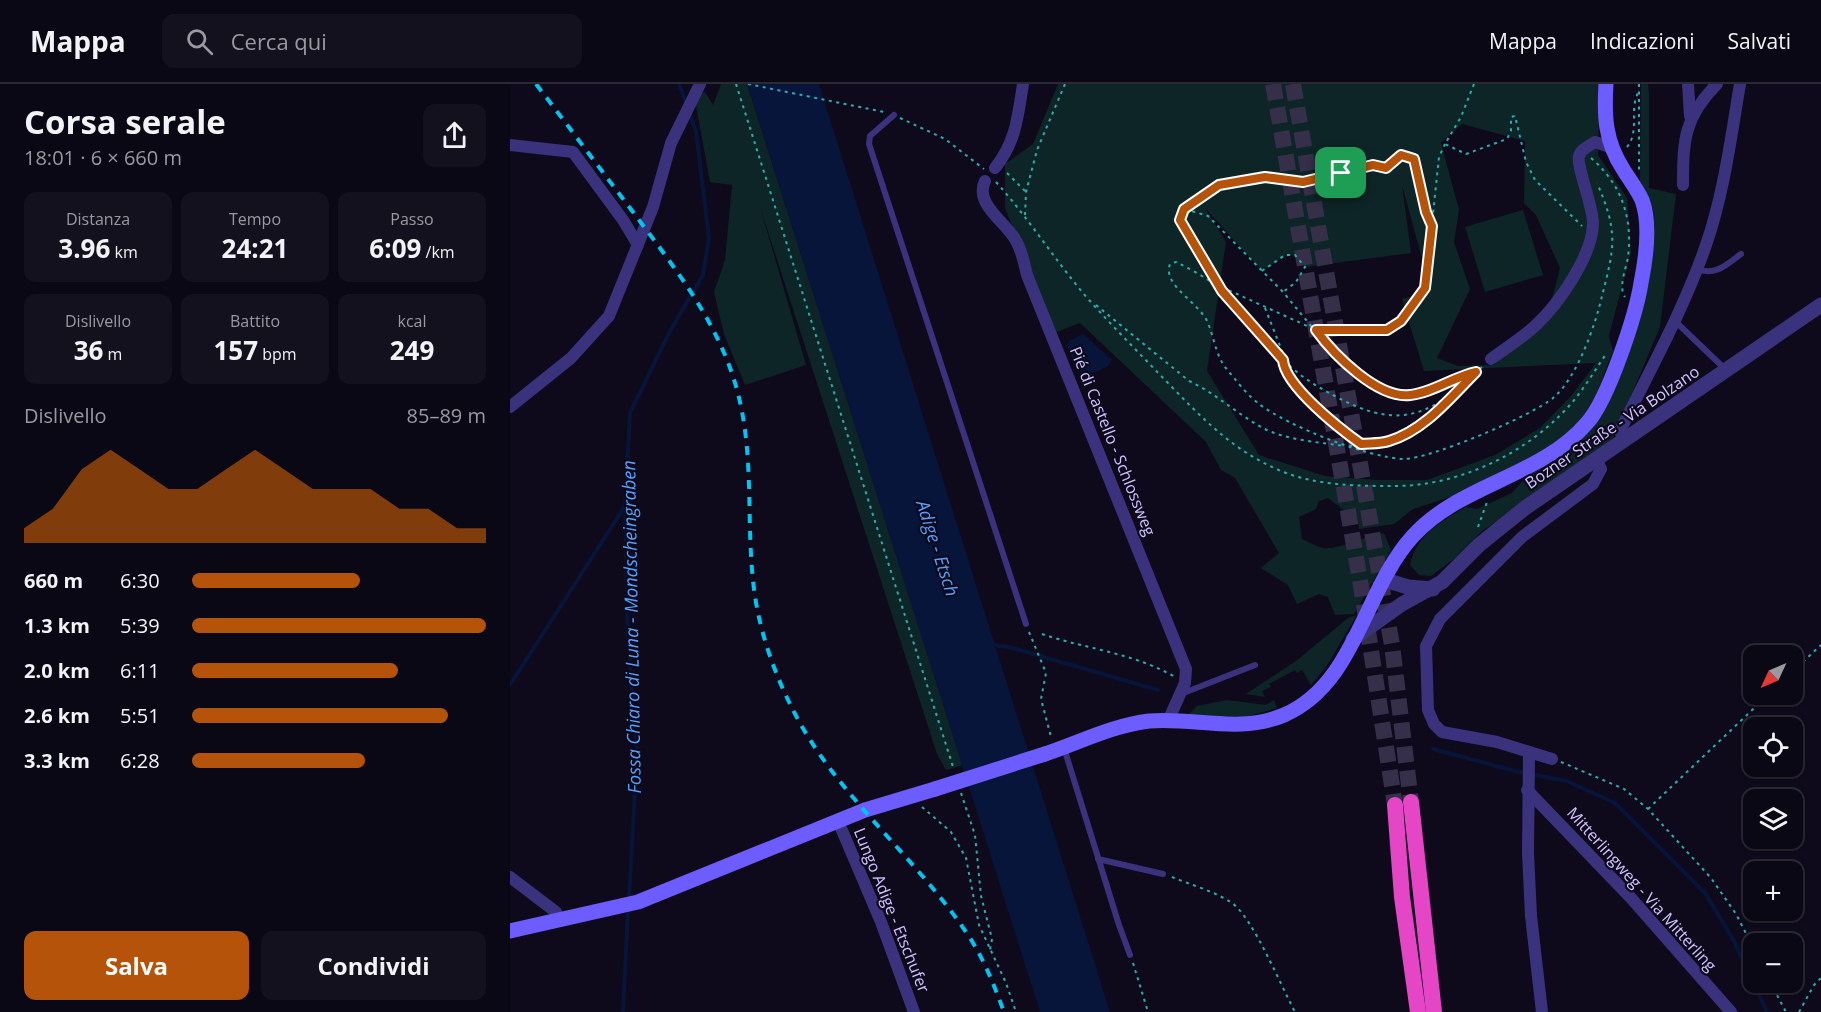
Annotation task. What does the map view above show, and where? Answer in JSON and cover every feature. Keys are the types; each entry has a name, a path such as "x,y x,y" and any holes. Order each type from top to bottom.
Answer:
{"highway":[{"path":"1418,1012 1402,897 1403,804 1434,1012"}],"main road":[{"path":"510,931 617,909 838,821 1053,748 1125,727 1167,720 1239,725 1258,723 1285,714 1309,699 1329,679 1395,562 1413,536 1426,523 1546,458 1570,441 1588,423 1606,394 1641,287 1646,246 1642,200 1610,147 1605,122 1606,84"}],"street":[{"path":"510,408 571,358 609,316 653,207 666,158 680,121 700,84"},
{"path":"996,166 1008,152 1017,127 1023,84"},
{"path":"1683,185 1683,142 1690,116 1688,84"},
{"path":"1690,116 1717,84"},
{"path":"1624,441 1620,431 1674,320 1707,243 1727,164 1740,84"},
{"path":"1491,359 1542,318 1579,269 1591,236 1593,223 1589,192 1578,164 1582,150 1595,142 1610,147"},
{"path":"510,145 573,152 638,244"},
{"name":"Pié di Castello - Schlossweg","path":"985,181 981,189 983,199 1017,242 1027,275 1186,669 1183,689"},
{"name":"Bozner Straße - Via Bolzano","path":"1353,639 1402,604 1432,589 1500,527 1821,305"},
{"path":"1552,759 1529,759 1497,742 1456,737 1442,732 1434,724 1428,710 1426,646 1431,632 1440,619 1522,537 1593,484 1600,469 1596,459"},
{"path":"1395,562 1408,586"},
{"path":"1385,580 1432,589"},
{"path":"1377,595 1402,604"},
{"path":"1167,720 1183,689"},
{"path":"1529,759 1527,785 1531,916 1542,1012"},
{"name":"Mitterlingweg - Via Mitterling","path":"1527,785 1631,898 1731,1012"},
{"name":"Lungo Adige - Etschufer","path":"838,821 881,922 914,1012"},
{"path":"510,877 556,912 559,920"}],"lane":[{"path":"894,115 870,136 869,144 1026,624"},
{"path":"1697,269 1708,273 1717,271 1741,254"},
{"path":"1674,320 1727,370"},
{"path":"1183,689 1255,665"},
{"path":"1053,748 1098,859 1130,955"},
{"path":"1098,859 1163,874"}],"path":[{"path":"736,84 956,778"},
{"path":"748,84 894,115 928,129 965,153 983,168 1025,215 1089,300 1216,433 1254,459 1283,472 1356,486 1429,484 1455,477 1504,458 1543,431 1567,407 1610,349"},
{"path":"1025,215 1026,192 1037,150 1065,84"},
{"path":"1474,84 1461,117 1439,158 1425,288 1401,321 1387,330 1316,330 1226,290 1222,291 1176,262 1170,264 1168,277 1193,301 1207,321 1218,355 1225,367 1257,403 1272,413 1349,447 1388,441 1407,434 1423,423 1491,359"},
{"path":"1639,84 1639,173"},
{"path":"1610,147 1622,149 1629,147 1635,127 1635,99 1640,90"},
{"path":"1445,144 1466,154 1507,139 1511,130 1511,117 1515,116 1526,162 1535,180 1591,236"},
{"path":"1582,150 1595,162 1624,200 1629,229 1628,255 1622,286 1622,294 1626,300 1628,290"},
{"path":"1432,226 1426,212 1414,159 1401,155 1386,168 1373,165 1303,182 1265,177 1219,185 1184,209 1180,220 1222,291 1283,360 1315,385 1364,411 1398,417 1433,406 1454,393"},
{"path":"996,166 1026,192"},
{"path":"1089,300 1190,381 1208,389 1217,399 1262,428 1294,437 1403,459 1423,455 1533,411 1554,397 1566,384 1595,326 1612,258 1614,231 1608,209 1595,179"},
{"path":"1184,209 1208,216 1283,292 1325,343 1381,390 1396,395 1411,395 1456,376 1476,372"},
{"path":"1262,271 1285,255 1295,255 1305,267 1296,282 1283,292"},
{"path":"1265,308 1284,366 1304,395 1361,444"},
{"path":"1478,527 1487,502 1484,490"},
{"path":"1026,624 1046,673 1041,699 1053,748"},
{"path":"1042,634 1072,644 1125,655 1162,669 1183,689"},
{"path":"1803,662 1821,645"},
{"path":"1648,809 1757,705"},
{"path":"1552,759 1624,789 1648,809 1711,878 1736,914 1746,933"},
{"path":"960,790 975,835 981,896 992,939 990,950"},
{"path":"913,795 922,808 951,832 961,846 970,871 979,925 1006,983 1016,1012"},
{"path":"1163,874 1217,896 1242,912 1253,927 1295,1012"},
{"path":"1130,955 1148,1012"},
{"path":"1799,1012 1814,985 1821,978"},
{"path":"1776,993 1786,1012"}],"green space":[{"path":"721,84 747,84 963,765 946,770 937,754 760,207 806,365 745,385 724,334 714,292 725,260 732,185 710,182 695,100 699,94 705,92 713,105"},
{"path":"1058,84 1600,84 1598,155 1627,198 1631,252 1609,336 1613,351 1597,393 1582,419 1563,442 1472,490 1413,509 1394,524 1359,529 1358,521 1328,498 1319,501 1316,509 1299,517 1302,539 1319,547 1330,548 1384,533 1391,550 1354,614 1335,615 1328,597 1319,594 1297,604 1288,585 1261,568 1279,553 1235,478 1221,470 1206,442 1080,323 1054,333 1005,208 1005,164 1033,144","holes":["1462,124 1525,141 1524,203 1536,215 1560,268 1550,307 1535,328 1494,365 1458,366 1437,358 1470,289 1454,242 1459,210 1441,143","1402,185 1431,291 1402,299 1424,371 1596,363 1571,396 1540,428 1495,455 1427,480 1377,480 1325,476 1259,455 1207,371 1226,242 1205,208 1262,271 1283,257 1294,255 1305,267 1411,253"]},
{"path":"1641,84 1648,84 1649,93 1649,188 1676,194 1660,327 1614,436 1601,453 1482,531 1455,558 1431,576 1419,575 1410,565 1413,554 1424,537 1439,524 1466,507 1477,509 1512,493 1526,477 1565,452 1594,427 1622,370 1648,199 1640,181"},
{"path":"1523,210 1543,275 1485,292 1465,227"},
{"path":"1357,615 1326,667 1311,685 1302,670 1297,673 1295,670 1269,684 1271,687 1262,691 1265,697 1246,694 1296,661 1348,618"},
{"path":"1227,700 1266,705 1274,700 1277,708 1245,717 1188,715 1197,706"}],"water":[{"name":"Adige - Etsch","path":"747,84 819,84 1110,1012 1040,1012"},
{"path":"1083,334 1112,360 1107,367 1081,378 1067,346 1069,341"}],"waterway":[{"name":"Fossa Chiaro di Luna - Mondscheingraben","path":"679,84 686,103"},
{"name":"Fossa Chiaro di Luna - Mondscheingraben","path":"629,900 637,751 628,641 625,506 630,413 670,331 703,275 709,238 696,131 689,113"},
{"path":"510,685 625,506"},
{"path":"991,645 1009,647 1158,690"},
{"path":"1433,749 1515,771 1567,781 1615,803 1705,893 1734,941 1767,1012"},
{"name":"Fossa Chiaro di Luna - Mondscheingraben","path":"623,1012 628,908"}],"tunnel":[{"path":"1273,84 1360,580 1395,805"},
{"path":"1293,84 1392,645 1411,802"}],"railway":[{"path":"536,84 682,279 711,325 723,350 733,375 744,425 750,542 756,604 768,649 791,706 829,768 924,877 968,935 984,963 1004,1012"}],"route":[{"path":"1401,155 1414,159 1426,212 1432,226 1425,288 1401,321 1387,330 1357,332 1316,330 1325,343 1361,374 1381,390 1396,395 1411,395 1436,387 1456,376 1476,372 1423,423 1407,434 1388,441 1361,444 1319,411 1304,395 1284,366 1283,360 1237,305 1222,291 1215,275 1180,220 1180,214 1184,209 1219,185 1265,177 1303,182 1341,173 1373,165 1386,168 1401,155"}]}
